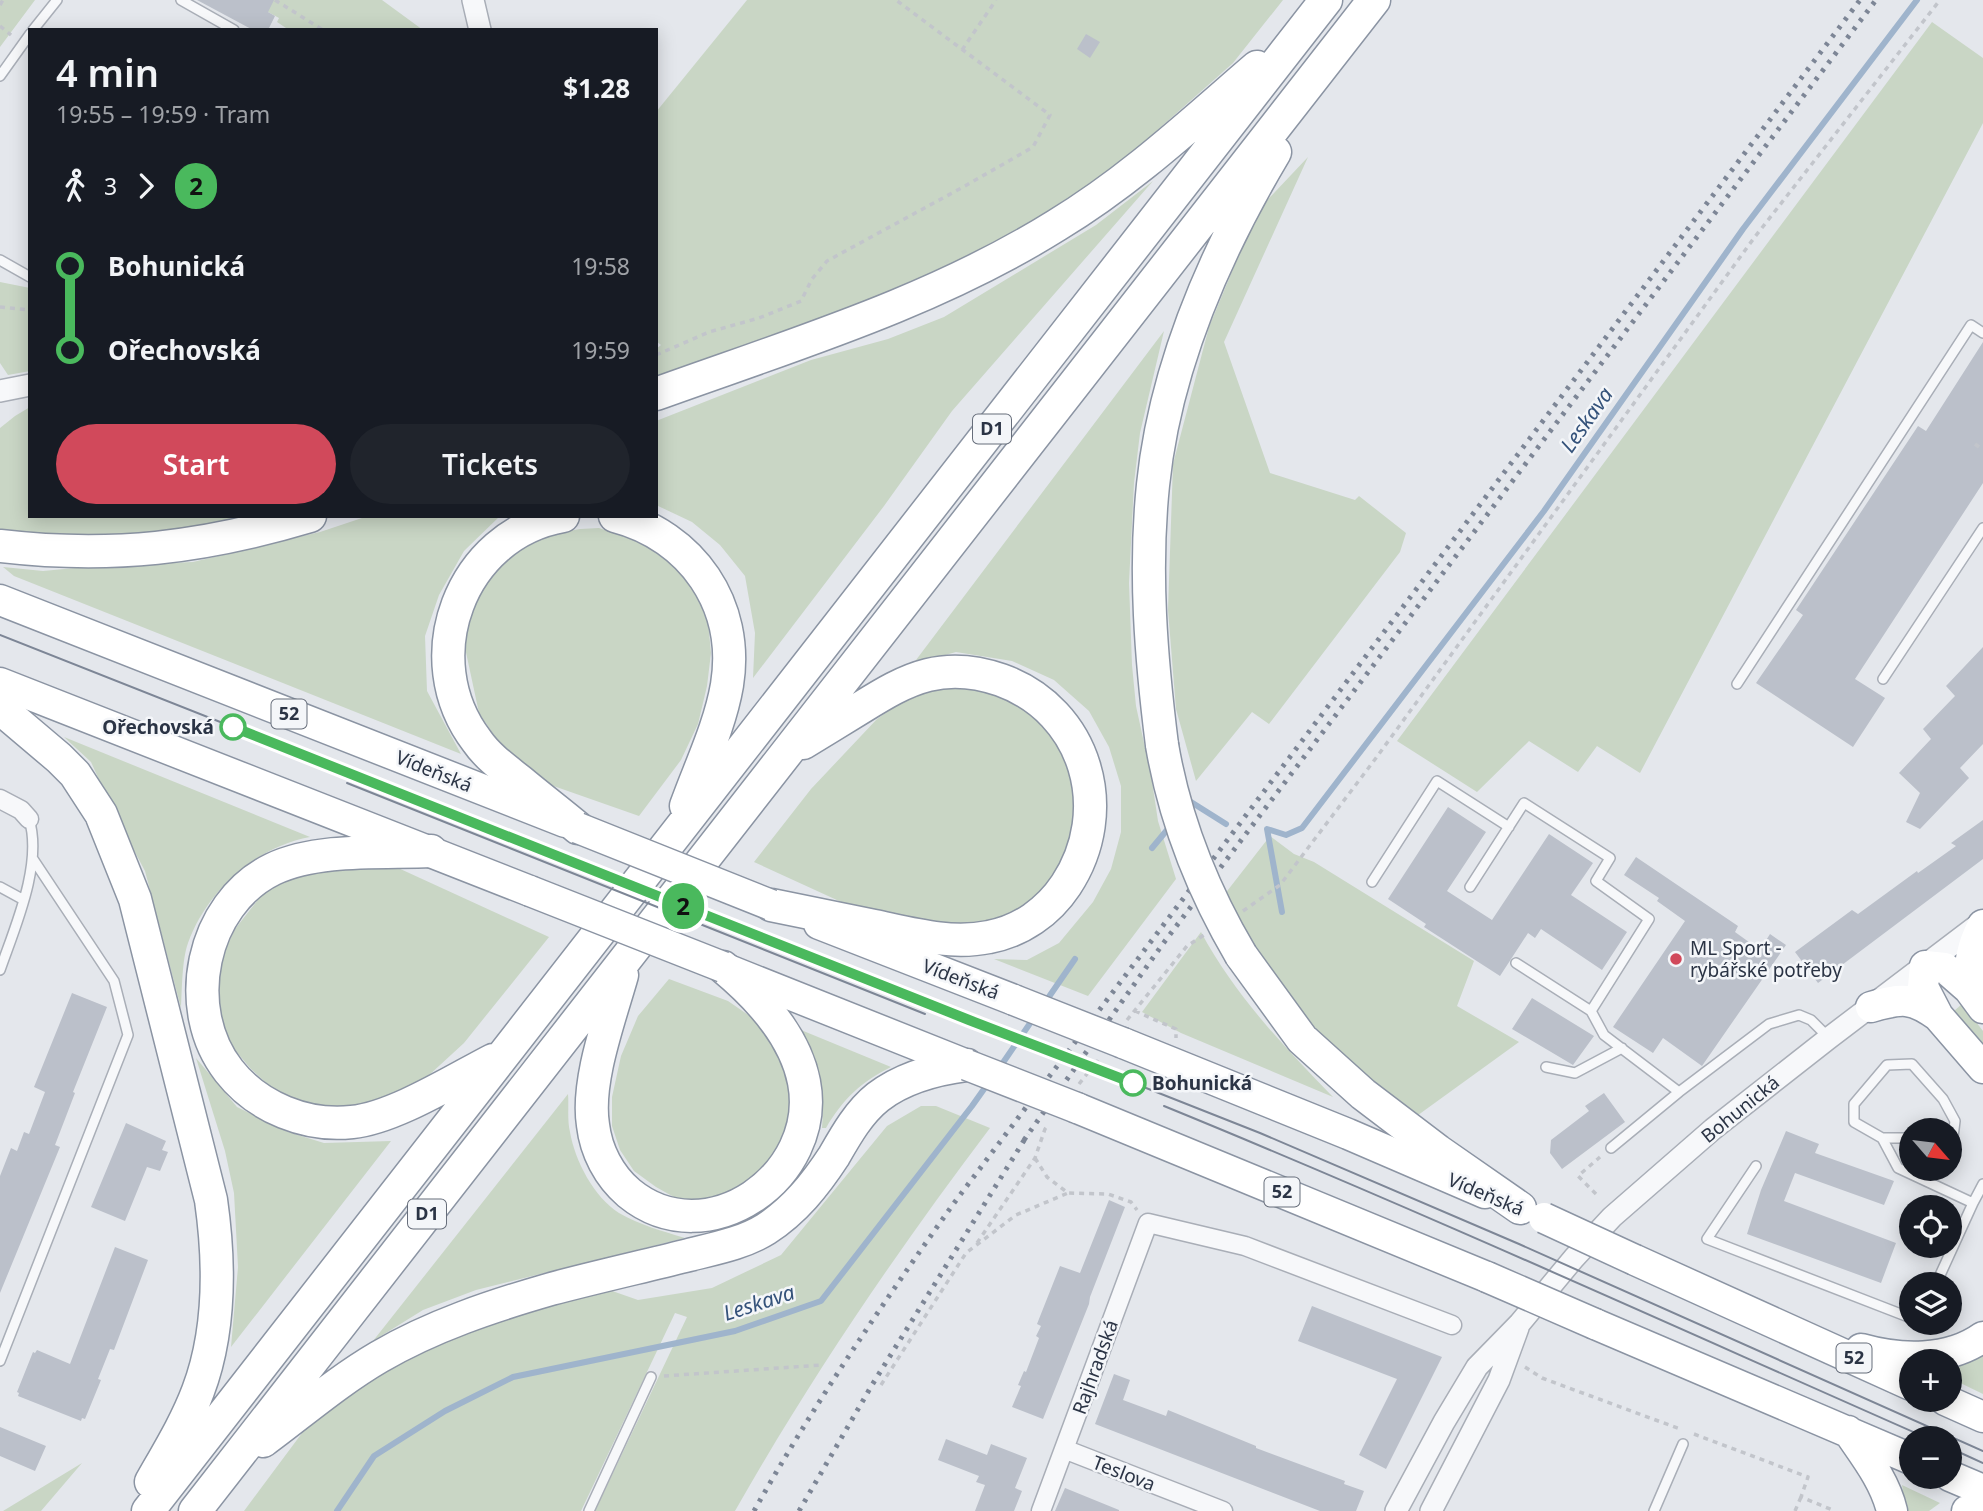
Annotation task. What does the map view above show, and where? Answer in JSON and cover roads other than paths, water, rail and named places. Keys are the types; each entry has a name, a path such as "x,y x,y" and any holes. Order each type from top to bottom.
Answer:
{"highway":[{"name":"D1","path":"195,1511 1374,0"},
{"name":"D1","path":"148,1511 1317,11"},
{"path":"658,393 903,303 961,278 1015,250 1058,225 1121,182 1317,11"},
{"path":"1339,44 1262,174 1222,253 1196,310 1171,390 1153,482 1149,528 1149,625 1162,745 1175,808 1196,869 1210,899 1241,955 1302,1038 1363,1094 1438,1151 1532,1213"},
{"path":"0,547 59,551 139,551 224,539 303,518"},
{"path":"556,518 517,533 485,559 457,605 447,654 451,690 457,707 477,742 505,769 578,828"},
{"path":"622,518 655,530 687,555 710,586 725,622 729,640 727,685 720,714 675,835"},
{"name":"Vídeňská","path":"0,600 1348,1134 1532,1213 1899,1379"},
{"path":"771,905 932,938 968,940 994,936 1031,920 1059,895 1080,860 1089,830 1088,782 1071,737 1058,719 1039,701 1008,683 993,678 945,672 914,679 896,686 787,752"},
{"name":"52","path":"0,683 1069,1105 1486,1277 1899,1454"},
{"path":"0,708 75,774 101,814 135,900 211,1200 217,1288 205,1371 185,1420 134,1511"},
{"path":"430,851 305,858 272,870 247,887 236,897 218,924 207,953 203,1000 209,1031 229,1071 254,1094 289,1114 330,1123 355,1122 389,1113 503,1055"},
{"path":"1976,998 1969,967 1973,944 1983,923"},
{"path":"626,960 593,1093 591,1110 596,1143 612,1175 636,1199 651,1207 684,1216 718,1213 749,1200 763,1190 775,1178 793,1150 804,1117 804,1082 785,1037 757,999 723,967"},
{"path":"1938,1016 1923,987 1925,966 1945,968 1976,998"},
{"path":"1871,1007 1890,1002 1920,1003 1938,1016 1983,1068"},
{"path":"228,1468 355,1372 414,1338 499,1305 719,1247 763,1230 802,1200 856,1121 877,1097 927,1072 967,1065"},
{"path":"1796,1332 1878,1354 1908,1357 1953,1351 1983,1337"},
{"path":"1962,1408 1983,1418"},
{"path":"1849,1431 1878,1476 1892,1511"},
{"path":"1962,1481 1983,1490"},
{"path":"1967,1511 1983,1509"}],"street":[{"path":"473,0 480,28"},
{"path":"0,391 28,385"},
{"path":"0,799 21,810 29,819"},
{"name":"Bohunická","path":"1396,1511 1465,1384 1491,1351 1520,1323 1612,1217 1713,1129 1983,923"},
{"name":"Rajhradská","path":"1041,1511 1148,1223 1245,1246 1452,1325"},
{"name":"Bohunická","path":"1431,1511 1499,1381 1520,1323"},
{"name":"Teslova","path":"1064,1450 1223,1511"}],"lane":[{"path":"34,28 57,0"},
{"path":"181,0 230,28"},
{"path":"0,76 28,36"},
{"path":"0,260 28,276"},
{"path":"1737,684 1971,325 1983,333"},
{"path":"1883,679 1983,528"},
{"path":"1372,882 1437,781 1509,827"},
{"path":"1470,887 1524,803 1610,858 1596,881 1649,919 1591,1011"},
{"path":"0,970 24,900 33,859 33,832 29,819"},
{"path":"0,1361 128,1035 114,981 33,859"},
{"path":"0,887 24,900"},
{"path":"1516,963 1591,1011 1604,1035 1679,1092"},
{"path":"1611,1147 1769,1024 1799,1015 1811,1020 1829,1038"},
{"path":"1546,1067 1576,1073 1622,1048"},
{"path":"1899,1138 1882,1138 1854,1122 1854,1104 1887,1065 1912,1064 1944,1099 1954,1118"},
{"path":"1882,1138 1898,1168 1973,1203"},
{"path":"1756,1166 1707,1239 1899,1313"},
{"path":"1941,1272 1983,1184"},
{"path":"589,1511 651,1377"},
{"path":"1654,1511 1683,1444"}],"waterway":[{"name":"Leskava","path":"1282,912 1267,829 1286,835 1302,828 1544,511 1743,229 1917,0"},
{"name":"Leskava","path":"1186,808 1191,802 1226,824"},
{"name":"Leskava","path":"1152,848 1172,824"},
{"name":"Leskava","path":"1044,1004 1075,959"},
{"name":"Leskava","path":"998,1070 1035,1016"},
{"name":"Leskava","path":"337,1511 374,1456 445,1411 513,1377 735,1331 821,1301 989,1082"}],"tram line":[{"path":"0,635 1260,1133 1519,1244 1983,1451"},
{"name":"2","path":"233,727 1133,1083"},
{"path":"347,783 925,1014"},
{"path":"1164,1106 1451,1228 1900,1426"},
{"path":"1962,1453 1983,1463"}],"railway":[{"path":"754,1511 850,1354 954,1203 1860,0"},
{"path":"1024,1140 1162,945 1876,0"},
{"path":"799,1511 872,1385 1028,1134"}],"place":[{"name":"Ořechovská","path":"233,727"},
{"name":"ML Sport - rybářské potřeby","path":"1676,959"},
{"name":"Bohunická","path":"1133,1083"}]}
